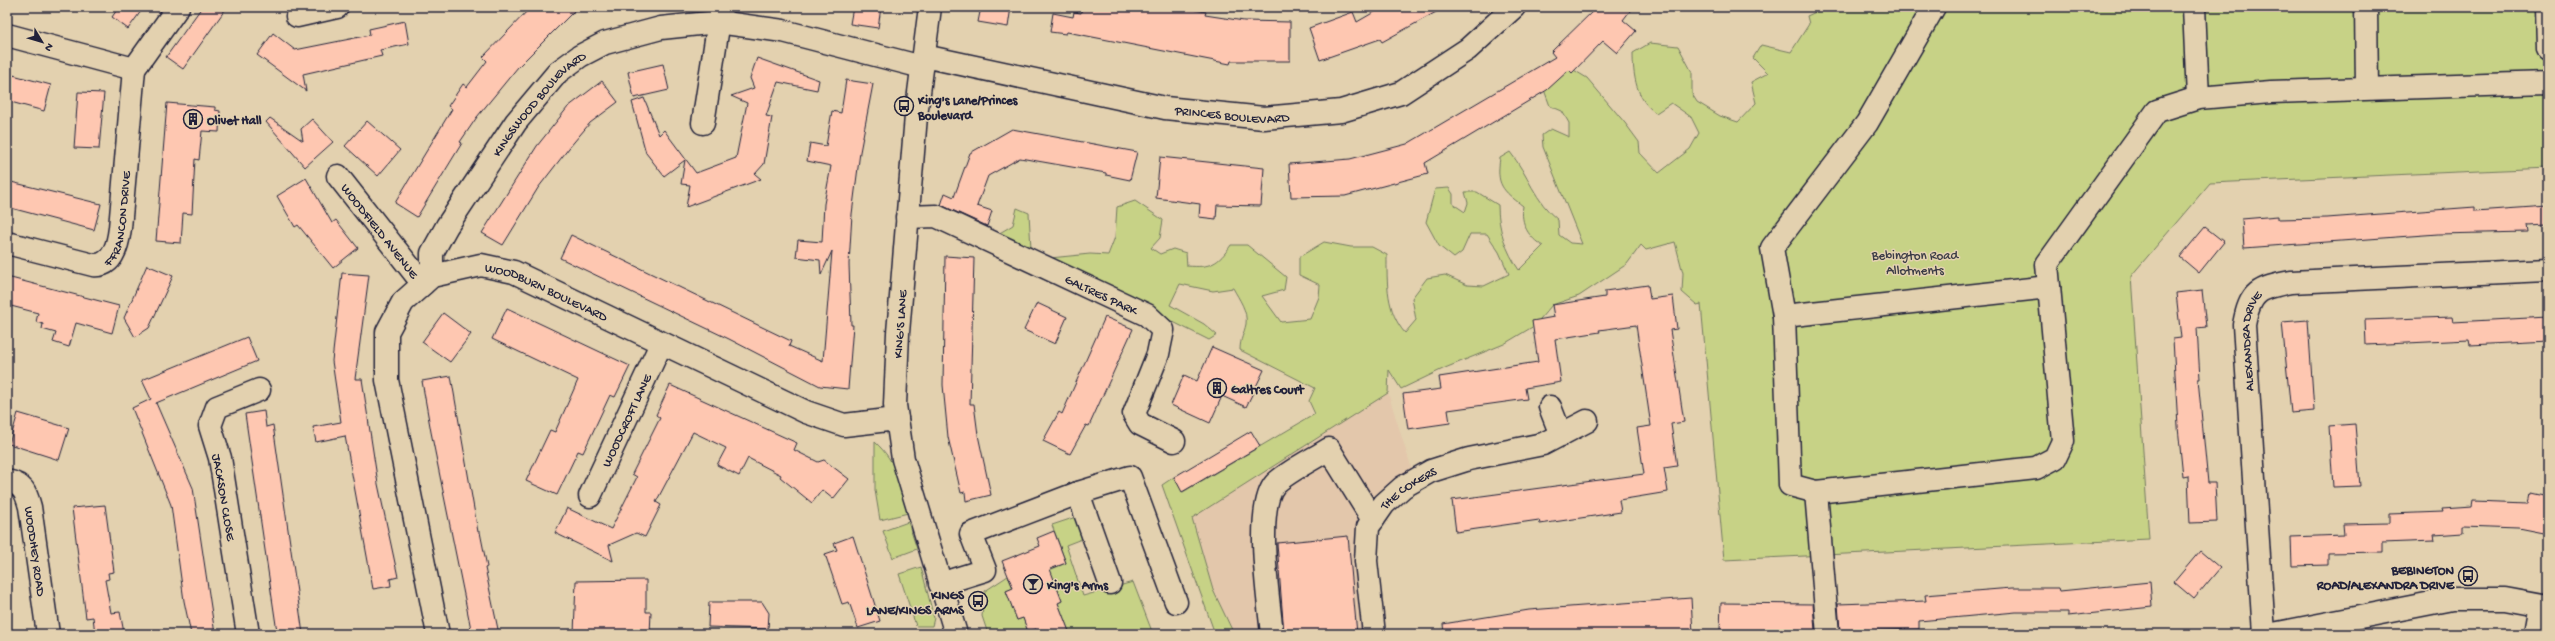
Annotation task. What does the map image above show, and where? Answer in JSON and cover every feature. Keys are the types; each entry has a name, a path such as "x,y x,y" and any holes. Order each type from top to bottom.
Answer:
{"street":[{"path":"7,35 134,69 178,7"},
{"name":"KING'S LANE","path":"930,7 907,216 898,333 895,405 903,459 956,634"},
{"name":"PRINCES BOULEVARD","path":"923,62 1165,108 1264,118 1341,111 1401,93 1468,49 1514,7"},
{"path":"1934,7 1867,123 1772,248 1784,316 1790,485 1816,492 2036,468 2055,458 2063,441 2047,264 2157,111 2198,98 2367,88 2548,83"},
{"path":"2194,7 2198,98"},
{"path":"2366,7 2367,88"},
{"path":"2547,7 2548,50"},
{"path":"297,16 332,8"},
{"path":"703,123 720,15"},
{"name":"KINGSWOOD BOULEVARD","path":"427,280 432,253 447,226 516,122 558,72 580,56 605,43 661,28 720,15 783,32 923,62"},
{"name":"FFRANCON DRIVE","path":"7,243 93,265 102,266 109,261 118,240 120,228 134,69"},
{"name":"WOODFIELD AVENUE","path":"338,176 427,280"},
{"name":"GALTRES PARK","path":"907,216 936,216 1147,315 1163,330 1158,354 1134,414 1140,424 1174,441"},
{"name":"WOODBURN BOULEVARD","path":"438,634 387,380 387,332 403,302 427,280 481,265 514,272 661,344 806,412 844,425 897,419"},
{"name":"ALEXANDRA DRIVE","path":"2264,634 2244,325 2248,305 2256,293 2267,287 2291,282 2548,270"},
{"path":"1784,316 2049,287"},
{"name":"WOODCROFT LANE","path":"590,496 661,344"},
{"name":"JACKSON CLOSE","path":"248,634 220,458 210,426 217,407 259,390"},
{"path":"1550,407 1561,435"},
{"name":"THE COKERS","path":"1374,634 1366,561 1368,527 1384,504 1403,487 1431,471 1468,459 1519,451 1543,444 1587,420"},
{"path":"1272,634 1263,533 1267,498 1275,484 1329,449 1373,520"},
{"path":"940,584 985,570 971,534 1078,493 1130,477 1176,602"},
{"name":"WOODHEY ROAD","path":"7,481 17,483 26,492 30,507 48,634"},
{"path":"1816,492 1828,634"},
{"path":"1078,493 1110,583"},
{"path":"2273,634 2334,628 2452,599 2505,599 2544,606 2535,634"}],"shaded area":[{"path":"1388,393 1413,473 1362,525 1367,634 1234,634 1213,590 1192,518"}],"green space":[{"name":"Bebington Road Allotments","path":"1820,7 2548,7 2548,168 2210,183 2131,276 2149,539 1724,560 1701,304 1697,305 1682,292 1683,273 1675,242 1646,250 1641,245 1627,264 1579,296 1552,305 1534,326 1504,344 1445,368 1401,389 1389,370 1388,393 1192,518 1213,590 1234,634 1215,634 1162,485 1174,477 1183,492 1315,414 1309,401 1315,388 1240,350 1246,324 1246,314 1233,288 1213,291 1180,284 1170,305 1204,324 1217,335 1209,340 998,234 1013,225 1017,208 1029,213 1031,249 1050,258 1090,254 1108,255 1115,237 1117,207 1135,201 1163,220 1160,238 1151,248 1160,254 1173,249 1186,253 1187,266 1208,265 1218,261 1231,245 1247,245 1286,277 1284,290 1262,296 1281,322 1310,319 1319,297 1320,285 1299,275 1299,257 1324,242 1351,247 1372,247 1387,255 1387,276 1391,306 1394,315 1405,333 1416,320 1412,298 1427,278 1445,275 1467,285 1484,286 1509,274 1499,252 1487,234 1470,234 1462,252 1454,258 1439,246 1426,222 1435,189 1449,188 1453,194 1453,204 1465,212 1468,203 1465,192 1477,192 1498,205 1501,231 1510,255 1519,270 1543,246 1530,235 1524,224 1522,213 1523,206 1505,191 1500,181 1500,158 1510,152 1543,205 1558,220 1559,235 1570,243 1582,244 1543,147 1542,135 1551,129 1569,137 1569,123 1562,111 1550,106 1540,79 1572,69 1587,78 1625,123 1639,142 1640,153 1659,173 1690,149 1699,133 1691,117 1671,103 1656,113 1649,108 1637,86 1633,53 1650,43 1678,46 1692,72 1692,94 1697,102 1720,116 1738,122 1756,103 1751,82 1768,73 1753,58 1761,45 1791,52 1809,24 1807,16 1818,11"},
{"path":"875,442 889,458 897,474 908,513 880,520 875,490"},
{"path":"1076,517 1084,538 1066,545 1083,596 1133,582 1153,634 1070,634 1058,603 1062,601 1054,579 1047,571 1066,563 1052,525"},
{"path":"908,522 917,549 893,558 883,531"},
{"path":"921,567 934,618 932,626 916,626 899,574"},
{"path":"1008,576 1013,588 1006,591 1017,620 1023,618 1028,631 1036,629 1038,634 988,634 982,616 985,591"}],"building":[{"path":"119,7 144,7 128,29 112,17"},
{"path":"202,7 227,7 183,69 166,57"},
{"path":"531,7 578,7 518,67 477,117 460,142 462,143 417,217 395,203 452,109 448,106 463,84 467,87 487,61 483,57"},
{"path":"853,7 881,7 878,28 850,24"},
{"path":"981,7 1011,7 1008,27 978,22"},
{"path":"1082,7 1196,7 1195,10 1206,12 1205,15 1244,21 1290,22 1290,61 1231,61 1230,64 1067,32 1066,34 1050,32 1053,13 1073,17 1074,12 1081,13"},
{"path":"1383,7 1445,7 1382,42 1380,39 1320,60 1309,28 1353,12 1357,22"},
{"path":"1597,7 1633,7 1623,20 1636,31 1617,53 1603,41 1572,73 1569,70 1547,90 1425,163 1428,174 1345,196 1291,197 1289,164 1350,159 1407,144 1555,57 1551,52"},
{"path":"405,21 409,44 380,50 382,56 303,74 306,91 257,55 273,33 295,50 370,35 369,29"},
{"path":"757,58 819,80 817,90 778,82 766,116 772,117 764,164 755,174 761,179 686,207 690,185 681,184 685,160 664,176 646,153 632,102 644,98 659,135 664,130 696,173 736,158 747,103 731,96 754,88 750,78"},
{"path":"663,64 669,90 634,98 628,72"},
{"path":"13,75 51,85 44,111 7,101"},
{"path":"846,80 873,84 860,152 852,214 849,264 851,325 853,325 848,389 820,386 729,339 560,258 571,235 791,341 789,346 823,361 832,251 821,275 820,260 796,257 798,240 822,242 824,204 831,166 807,161 810,143 826,146 832,111 841,113"},
{"path":"602,81 618,102 590,123 569,148 538,188 503,245 482,233 537,146 568,107"},
{"path":"78,92 104,93 99,149 74,148"},
{"path":"167,103 215,107 215,110 220,111 219,132 202,131 199,160 195,159 192,214 183,213 181,243 156,241"},
{"path":"270,118 303,141 301,129 312,119 333,142 305,167 266,122"},
{"path":"367,121 400,150 378,176 345,146"},
{"path":"1012,129 1137,152 1130,180 1106,175 1106,173 1020,158 988,176 977,206 992,211 987,226 941,205 945,193 954,197 970,153"},
{"path":"1160,157 1264,168 1261,206 1217,205 1216,219 1199,217 1200,204 1156,198"},
{"path":"306,178 332,223 336,220 358,248 333,268 298,225 295,227 277,196"},
{"path":"7,181 101,204 94,230 7,207"},
{"path":"2548,206 2548,224 2527,225 2528,232 2438,234 2244,248 2242,219 2278,216 2278,219 2327,218 2475,207 2475,211"},
{"path":"2205,227 2224,242 2199,273 2180,257"},
{"path":"945,256 974,258 970,404 974,404 978,435 991,495 966,501 965,492 961,493 948,437 943,385"},
{"path":"147,265 173,276 149,328 135,337 124,318"},
{"path":"342,273 369,275 355,379 362,379 378,484 398,577 390,579 391,586 373,589 345,436 316,442 313,427 341,422 332,361"},
{"path":"7,277 119,306 112,333 76,323 69,347 53,342 56,333 42,329 43,324 36,322 38,313 7,305"},
{"path":"1648,285 1650,299 1673,296 1677,329 1670,330 1684,422 1671,424 1677,466 1664,468 1668,492 1619,500 1621,512 1540,524 1539,520 1456,532 1452,500 1644,474 1637,428 1651,426 1636,325 1599,330 1600,332 1555,339 1561,382 1525,388 1527,399 1448,410 1450,423 1408,429 1403,394 1441,389 1439,377 1538,362 1532,321 1554,317 1552,305 1605,297 1605,291"},
{"path":"2202,290 2206,327 2197,328 2200,379 2198,379 2208,483 2215,483 2217,522 2190,523 2188,476 2183,477 2178,427 2173,339 2181,338 2176,293"},
{"path":"1037,303 1067,317 1055,344 1024,330"},
{"path":"507,308 630,366 615,397 610,395 583,453 578,451 557,495 526,481 550,430 555,432 578,380 492,339"},
{"path":"443,313 471,334 450,362 422,342"},
{"path":"1105,317 1133,329 1089,426 1086,425 1070,454 1043,441 1059,412 1062,414"},
{"path":"2452,317 2453,322 2548,317 2548,341 2470,345 2469,340 2366,345 2365,320"},
{"path":"2308,320 2314,411 2291,413 2282,322"},
{"path":"247,337 257,361 156,403 193,488 215,634 191,634 184,601 171,505 132,408 151,399 142,380"},
{"name":"Galtres Court","path":"1212,347 1264,370 1246,407 1222,396 1210,423 1171,405 1184,375 1197,381"},
{"path":"451,376 478,532 480,532 487,567 485,568 499,634 472,634 431,432 422,381"},
{"path":"670,385 797,443 794,450 818,462 824,460 849,479 833,499 822,490 812,503 780,477 781,475 748,458 739,476 717,465 726,448 693,432 656,502 661,505 645,537 636,533 609,545 613,561 555,533 567,508 611,529 637,477 632,474 660,418 656,415"},
{"path":"264,411 266,427 273,425 303,634 278,634 276,625 245,414"},
{"path":"18,413 69,428 59,460 9,444"},
{"path":"2355,424 2360,486 2333,487 2329,426"},
{"path":"1251,431 1260,446 1182,492 1174,477"},
{"path":"2530,493 2548,497 2548,534 2518,528 2463,526 2463,533 2434,535 2435,541 2382,543 2382,552 2328,553 2328,565 2292,566 2291,537 2344,535 2343,524 2389,523 2389,514 2443,512 2442,509 2472,507 2473,501 2528,503"},
{"path":"105,505 114,572 108,573 109,579 105,580 111,613 120,612 124,633 95,634 93,617 86,618 72,508"},
{"name":"King's Arms","path":"1054,531 1066,563 1050,569 1062,601 1058,603 1070,634 1038,634 1036,629 1028,632 1023,618 1017,620 1006,591 1013,588 1002,561 1040,546 1037,538"},
{"path":"853,536 880,621 858,628 849,602 842,604 825,554 837,550 834,543"},
{"path":"1348,536 1357,634 1284,634 1277,543"},
{"path":"2200,551 2220,568 2194,599 2174,582"},
{"path":"646,580 646,612 651,612 650,634 574,634 576,581"},
{"path":"2150,582 2152,607 2068,616 2068,612 2016,612 1919,621 1919,629 1840,631 1838,604 1926,601 1925,595 2012,588 2059,588 2060,591"},
{"path":"1691,598 1693,634 1444,634 1443,624 1529,610"},
{"path":"709,602 762,602 769,613 768,629 708,627"},
{"path":"1721,603 1813,604 1815,631 1720,630"}],"place":[{"name":"King's Lane/Princes Boulevard","path":"904,106"},
{"name":"Olivet Hall","path":"193,119"},
{"name":"Galtres Court","path":"1217,388"},
{"name":"BEBINGTON ROAD/ALEXANDRA DRIVE","path":"2468,576"},
{"name":"King's Arms","path":"1033,584"},
{"name":"KINGS LANE/KINGS ARMS","path":"978,601"}]}
